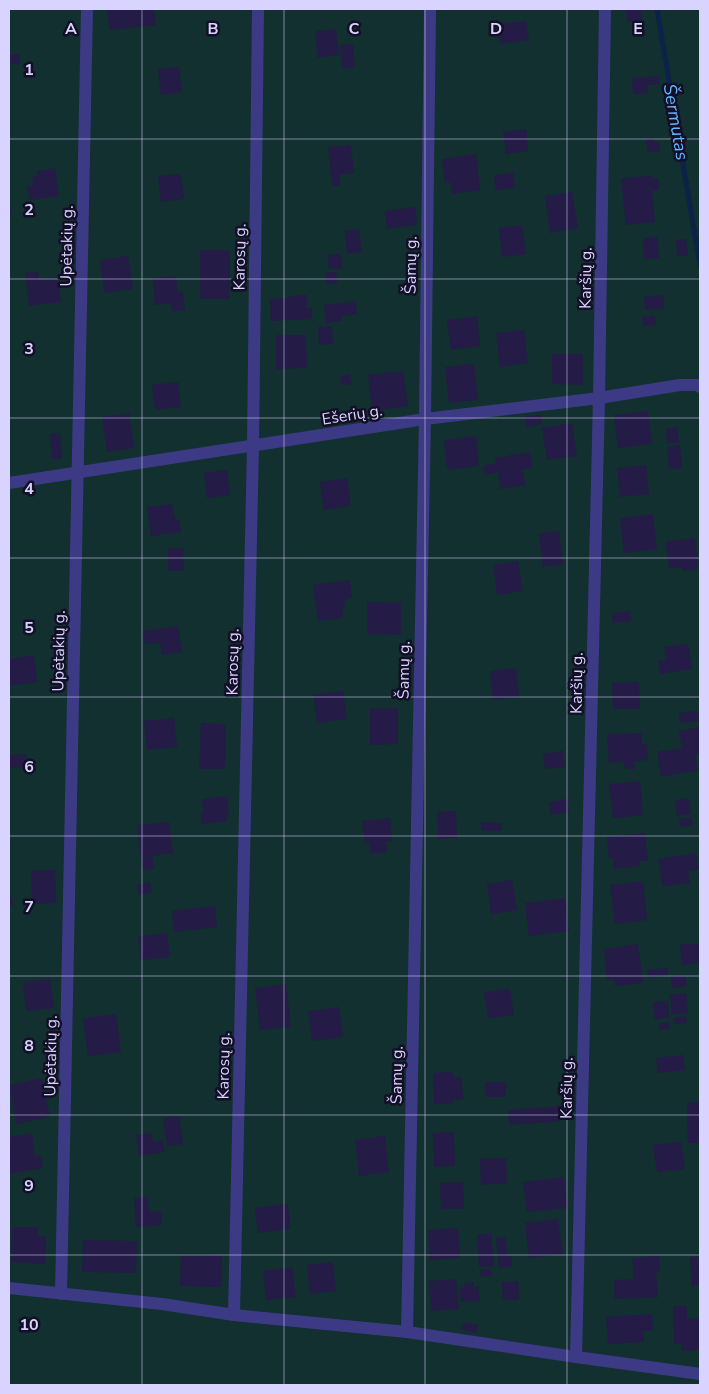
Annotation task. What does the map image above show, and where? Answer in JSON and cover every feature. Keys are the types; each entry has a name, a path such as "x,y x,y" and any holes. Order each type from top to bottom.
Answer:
{"street":[{"name":"Upėtakių g.","path":"61,1294 87,9"},
{"name":"Karosų g.","path":"234,1315 253,446 258,9"},
{"name":"Šamų g.","path":"407,1332 425,419 430,9"},
{"name":"Karšių g.","path":"576,1357 599,398 605,9"},
{"name":"Ešerių g.","path":"9,484 425,419 599,398 680,385 698,385 700,387"},
{"path":"9,1288 162,1304 234,1315 407,1332 700,1374"}],"green space":[{"path":"9,9 700,9 700,1385 9,1385"}],"building":[{"path":"107,9 154,9 156,25 110,30"},
{"path":"626,9 641,9 642,20 627,22"},
{"path":"526,21 529,40 500,44 498,24"},
{"path":"336,29 339,55 318,58 315,31"},
{"path":"353,44 355,67 342,68 340,45"},
{"path":"19,54 20,63 11,64 10,55"},
{"path":"179,67 182,92 161,95 158,69"},
{"path":"659,76 660,85 648,85 648,93 633,94 632,78"},
{"path":"526,129 528,151 506,154 503,132"},
{"path":"646,138 654,138 654,142 659,142 660,151 648,152"},
{"path":"351,145 354,173 339,175 340,185 332,186 328,147"},
{"path":"476,154 480,190 452,194 450,182 445,183 442,159"},
{"path":"55,168 59,196 30,200 27,186 34,185 32,176 38,176 37,171"},
{"path":"513,173 515,188 496,190 494,175"},
{"path":"181,174 184,199 161,202 158,176"},
{"path":"652,176 652,179 658,178 659,190 652,191 655,222 626,225 621,178"},
{"path":"572,192 578,228 550,233 545,196"},
{"path":"9,200 12,214 9,214"},
{"path":"415,207 417,225 387,229 385,211"},
{"path":"522,225 526,254 502,257 499,228"},
{"path":"359,229 362,252 347,254 345,231"},
{"path":"658,237 659,258 644,259 643,238"},
{"path":"686,239 688,255 677,256 676,240"},
{"path":"200,250 230,250 230,299 200,299"},
{"path":"341,254 342,269 329,269 328,255"},
{"path":"128,256 133,289 104,293 100,260"},
{"path":"38,272 39,280 58,278 61,302 29,306 25,273"},
{"path":"336,272 337,283 326,284 325,273"},
{"path":"176,276 178,292 183,291 185,310 172,311 171,303 155,305 153,278"},
{"path":"307,295 307,308 312,308 312,319 271,321 270,299"},
{"path":"663,295 664,309 645,310 644,297"},
{"path":"355,301 357,314 342,316 342,321 326,323 324,305"},
{"path":"477,316 480,346 451,350 447,320"},
{"path":"655,316 656,325 643,326 642,317"},
{"path":"332,326 333,344 319,345 318,327"},
{"path":"524,330 528,363 500,367 496,333"},
{"path":"276,335 306,335 307,368 276,369"},
{"path":"552,354 583,354 583,385 552,384"},
{"path":"474,364 478,400 449,403 445,367"},
{"path":"403,371 408,406 372,411 368,375"},
{"path":"350,374 352,384 342,385 340,376"},
{"path":"178,382 181,407 155,410 152,385"},
{"path":"648,411 652,444 618,448 614,415"},
{"path":"129,413 134,448 107,452 102,417"},
{"path":"541,415 542,424 526,427 524,417"},
{"path":"572,423 577,456 547,460 542,428"},
{"path":"677,427 679,442 667,443 666,429"},
{"path":"60,433 62,459 52,459 50,434"},
{"path":"476,436 479,466 447,470 444,440"},
{"path":"680,445 682,468 669,469 667,447"},
{"path":"530,452 532,468 523,469 525,485 500,489 498,472 485,475 483,466 496,463 495,458"},
{"path":"646,465 649,494 620,497 617,468"},
{"path":"227,470 230,495 207,498 204,473"},
{"path":"347,478 351,506 324,510 320,482"},
{"path":"172,504 175,519 179,519 181,532 151,536 147,507"},
{"path":"653,514 657,549 624,553 620,518"},
{"path":"559,531 563,564 543,567 539,534"},
{"path":"695,538 698,569 683,571 682,567 669,568 666,542"},
{"path":"168,548 183,548 184,571 168,571"},
{"path":"518,561 523,591 497,595 493,565"},
{"path":"350,580 352,598 345,600 342,618 318,621 313,585"},
{"path":"367,602 401,603 401,635 367,634"},
{"path":"630,611 631,621 613,623 612,613"},
{"path":"178,626 182,652 162,655 160,643 145,644 143,631"},
{"path":"688,644 692,669 660,674 658,661 666,660 664,647"},
{"path":"34,655 37,682 9,686 9,659"},
{"path":"516,668 519,697 493,700 490,671"},
{"path":"639,682 640,709 613,709 612,683"},
{"path":"343,691 347,719 317,723 313,695"},
{"path":"370,708 398,708 398,744 370,745"},
{"path":"698,711 699,721 680,723 679,713"},
{"path":"174,718 177,747 147,750 144,721"},
{"path":"201,723 226,724 225,769 199,769"},
{"path":"700,727 700,753 695,754 698,770 661,777 657,752 682,748 679,731"},
{"path":"641,733 642,744 647,744 648,760 634,761 635,769 625,769 624,762 609,763 607,734"},
{"path":"563,751 565,767 545,769 543,754"},
{"path":"26,754 26,767 9,768 9,755"},
{"path":"640,781 643,815 613,818 609,784"},
{"path":"227,796 229,815 226,815 227,821 202,824 200,813 204,812 202,799"},
{"path":"689,798 691,814 677,816 675,800"},
{"path":"567,799 569,812 551,815 549,802"},
{"path":"456,811 457,838 438,839 437,812"},
{"path":"691,817 693,825 680,827 679,819"},
{"path":"390,818 392,841 386,841 387,852 370,854 369,843 365,844 362,821"},
{"path":"169,822 173,853 152,856 154,869 142,870 137,825"},
{"path":"481,822 502,823 501,831 481,830"},
{"path":"645,833 648,861 639,861 640,866 613,869 613,859 609,859 607,837"},
{"path":"696,853 699,869 688,871 690,883 663,887 658,859"},
{"path":"31,870 55,870 56,903 32,904"},
{"path":"512,880 517,910 491,914 487,884"},
{"path":"643,881 647,920 615,924 610,885"},
{"path":"150,882 152,892 139,895 137,885"},
{"path":"9,890 13,905 9,906"},
{"path":"565,898 569,931 529,936 525,903"},
{"path":"215,906 217,927 174,932 172,911"},
{"path":"167,933 170,957 141,960 138,937"},
{"path":"700,943 700,963 682,965 680,945"},
{"path":"638,944 643,983 615,986 614,979 607,980 604,949"},
{"path":"667,968 668,975 648,978 647,970"},
{"path":"685,975 687,986 672,988 671,977"},
{"path":"50,979 54,1008 26,1011 23,982"},
{"path":"286,984 291,1027 260,1030 255,988"},
{"path":"510,989 514,1015 488,1018 484,992"},
{"path":"686,993 688,1013 672,1014 670,994"},
{"path":"668,1001 669,1018 655,1019 653,1002"},
{"path":"339,1007 343,1037 312,1041 308,1011"},
{"path":"116,1014 121,1052 88,1056 83,1018"},
{"path":"686,1016 687,1023 675,1024 674,1018"},
{"path":"669,1022 670,1029 660,1030 659,1023"},
{"path":"683,1055 685,1070 658,1073 656,1058"},
{"path":"453,1072 453,1077 462,1077 463,1099 454,1100 454,1103 434,1104 433,1073"},
{"path":"42,1078 50,1117 16,1124 9,1085"},
{"path":"485,1082 506,1082 506,1097 485,1097"},
{"path":"687,1102 700,1102 700,1143 688,1143"},
{"path":"561,1106 562,1121 509,1125 508,1110"},
{"path":"179,1116 183,1144 167,1146 163,1118"},
{"path":"454,1132 455,1166 434,1167 433,1133"},
{"path":"32,1133 35,1156 41,1155 43,1168 9,1174 9,1137"},
{"path":"152,1133 153,1142 163,1140 165,1152 139,1156 136,1135"},
{"path":"385,1136 389,1172 359,1176 355,1140"},
{"path":"681,1142 685,1169 657,1172 653,1145"},
{"path":"506,1158 507,1183 481,1185 480,1159"},
{"path":"564,1177 568,1208 527,1212 523,1182"},
{"path":"463,1182 464,1209 441,1209 440,1183"},
{"path":"148,1197 149,1212 161,1211 162,1225 136,1227 134,1198"},
{"path":"288,1204 290,1229 258,1233 255,1208"},
{"path":"558,1219 563,1254 529,1258 525,1223"},
{"path":"12,1227 38,1227 38,1236 46,1236 45,1264 11,1262"},
{"path":"458,1228 460,1258 430,1260 428,1230"},
{"path":"491,1233 494,1266 479,1267 477,1235"},
{"path":"506,1237 507,1256 511,1256 512,1266 499,1268 496,1238"},
{"path":"83,1240 137,1241 136,1273 82,1272"},
{"path":"181,1255 222,1256 221,1287 180,1286"},
{"path":"659,1256 660,1272 656,1272 658,1297 615,1299 614,1280 634,1279 632,1258"},
{"path":"690,1257 700,1257 700,1286 692,1287"},
{"path":"333,1262 336,1291 310,1294 307,1265"},
{"path":"292,1267 296,1297 266,1300 263,1271"},
{"path":"491,1269 492,1276 481,1277 480,1270"},
{"path":"456,1279 459,1309 431,1311 429,1281"},
{"path":"518,1281 519,1299 503,1300 502,1282"},
{"path":"474,1282 474,1287 478,1286 480,1301 461,1302 460,1288 464,1287 465,1283"},
{"path":"673,1306 687,1306 687,1319 700,1318 700,1350 681,1351 681,1344 674,1344"},
{"path":"652,1314 653,1330 643,1331 644,1342 608,1344 606,1317"},
{"path":"463,1322 478,1325 476,1333 461,1330"}],"waterway":[{"name":"Šermutas","path":"657,9 700,265"}]}
